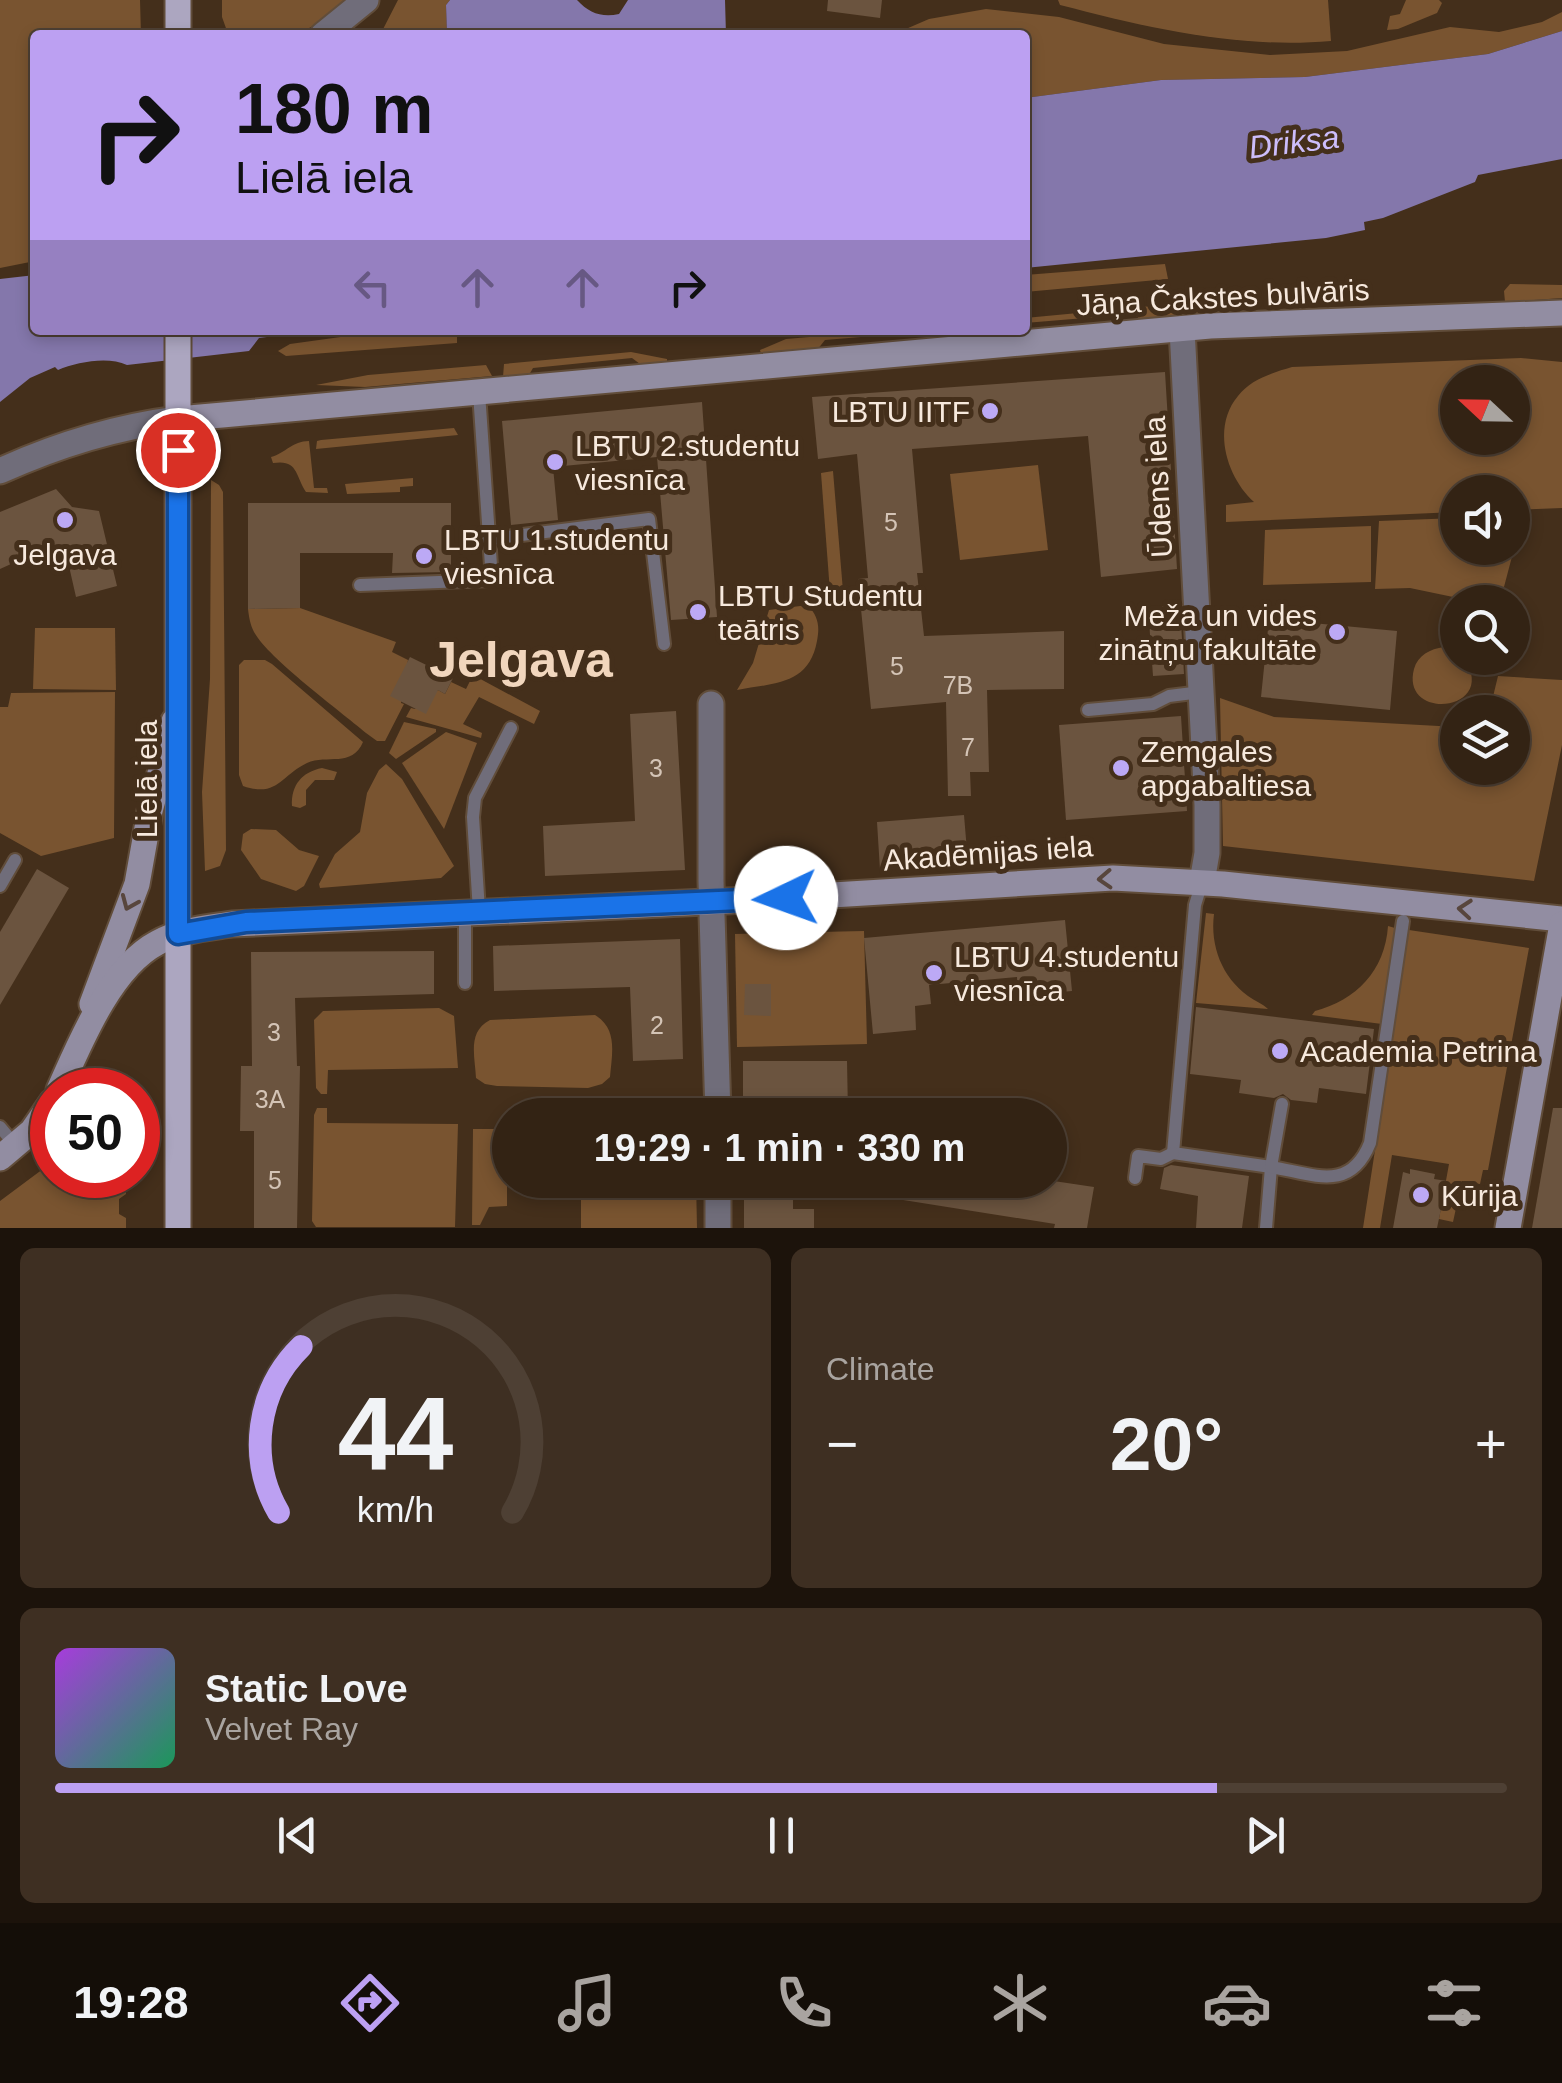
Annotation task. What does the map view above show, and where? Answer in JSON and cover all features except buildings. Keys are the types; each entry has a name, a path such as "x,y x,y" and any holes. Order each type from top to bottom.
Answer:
{"main road":[{"path":"178,0 178,30"},
{"name":"Jāņa Čakstes bulvāris","path":"178,418 1182,329 1562,313"},
{"name":"Lielā iela","path":"178,339 178,1228"},
{"path":"69,1068 137,884 150,811 178,707"},
{"name":"Akadēmijas iela","path":"178,934 246,922 712,902 1113,878 1202,882 1562,921"},
{"path":"1508,1228 1562,921"},
{"path":"79,1044 135,960 155,944 178,934"},
{"path":"5,1143 30,1132"}],"street":[{"path":"329,30 366,0"},
{"name":"Ūdens iela","path":"1182,329 1207,805 1202,882"},
{"name":"Jāņa Čakstes bulvāris","path":"0,471 122,427 178,418"},
{"path":"711,704 718,1098"},
{"path":"718,1198 718,1228"}],"lane":[{"path":"360,585 492,580 479,393"},
{"path":"490,538 648,520 664,644"},
{"path":"1088,710 1153,704 1169,696 1201,692"},
{"path":"465,983 476,798 511,728"},
{"path":"0,886 15,860"},
{"path":"1174,1152 1195,905 1202,882"},
{"path":"1135,1178 1138,1156 1161,1158 1174,1152 1336,1178 1352,1172 1363,1161 1370,1144 1403,921"},
{"path":"1266,1228 1282,1104"}],"shaded area":[{"path":"0,0 140,0 141,30 30,30 30,262 0,268"},
{"path":"222,0 347,0 304,30 227,30"},
{"path":"398,0 450,0 446,5 447,30 383,30"},
{"path":"1058,0 1328,0 1331,41 1262,42 1194,35 1060,5"},
{"path":"1406,0 1442,3 1437,13 1387,30 1390,16 1400,14"},
{"path":"986,9 1059,17 1164,44 1270,55 1347,51 1450,27 1499,32 1542,22 1562,12 1562,31 1488,54 1305,77 1161,80 1030,97 1030,30 904,30 929,19"},
{"path":"1165,264 1168,279 1030,292 1030,275"},
{"path":"1510,284 1562,285 1562,298 1505,302 1504,291"},
{"path":"1195,302 1200,305 1200,316 1142,320 1133,314 1030,323 1030,318"},
{"path":"355,335 457,335 457,343 286,356 278,351 290,344"},
{"path":"885,335 825,340 817,350 761,354 760,350 786,339"},
{"path":"631,352 667,359 667,363 640,364 632,358 533,368 529,375 503,377 504,364"},
{"path":"1521,358 1562,362 1562,508 1530,509 1530,475 1440,475 1440,513 1226,522 1226,505 1254,502 1230,466 1225,423 1238,396 1270,374 1292,367"},
{"path":"486,365 492,376 365,387 316,385 368,375"},
{"path":"454,428 458,435 316,449 317,441 321,440"},
{"path":"309,441 314,488 327,488 328,493 306,492 292,466 273,463 271,457"},
{"path":"1038,465 1048,550 960,560 950,474"},
{"path":"833,471 843,591 830,592 821,473"},
{"path":"413,478 413,486 400,487 400,492 347,494 345,484"},
{"path":"211,480 223,492 226,850 220,866 205,871 202,792 210,679"},
{"path":"1440,519 1440,565 1510,565 1504,585 1440,585 1440,594 1410,588 1375,589 1379,521"},
{"path":"1371,526 1371,582 1263,585 1265,530"},
{"path":"808,605 818,630 813,655 806,666 788,679 737,690 753,663 769,610"},
{"path":"300,608 396,642 392,652 408,660 401,703 404,704 385,741 377,741 366,733 274,656 254,632 248,609"},
{"path":"35,628 115,628 116,690 33,689"},
{"path":"1440,648 1440,675 1472,675 1464,695 1440,695 1440,704 1421,697 1414,686 1414,669 1418,660"},
{"path":"244,660 272,664 363,742 358,750 346,758 307,763 272,787 243,786 239,775 239,665"},
{"path":"473,675 540,711 534,724 479,697 463,724 482,733 481,738 406,717 411,708 415,709 438,690 445,694 451,682 466,689"},
{"path":"1498,676 1562,680 1562,745 1534,881 1223,846 1220,698 1274,717 1440,726 1440,785 1530,785 1530,695 1493,695"},
{"path":"115,692 114,838 41,856 0,833 0,707 8,707 11,693"},
{"path":"404,722 436,732 396,759 389,753"},
{"path":"446,732 477,743 444,829 402,763"},
{"path":"386,764 402,779 454,866 441,878 320,888 335,854 360,832 367,793"},
{"path":"322,768 337,772 334,780 315,780 306,790 306,805 292,806 299,781"},
{"path":"251,829 276,830 299,850 319,856 304,886 296,891 261,879 241,850 243,834"},
{"path":"1206,913 1214,914 1216,949 1231,980 1268,1009 1196,1003"},
{"path":"1388,926 1395,928 1382,1024 1312,1015 1366,981 1381,957"},
{"path":"1409,930 1529,948 1488,1170 1483,1170 1480,1184 1462,1181 1453,1222 1439,1219 1449,1164 1392,1155 1380,1228 1363,1228"},
{"path":"864,931 867,1044 737,1047 735,934"},
{"path":"439,1008 454,1016 458,1068 328,1070 327,1094 316,1088 314,1020 323,1011"},
{"path":"595,1015 607,1027 612,1042 610,1077 602,1084 588,1088 497,1086 476,1078 475,1038 490,1020"},
{"path":"317,1108 327,1108 327,1123 458,1124 455,1227 316,1227 312,1221"},
{"path":"473,1129 492,1129 492,1198 507,1198 507,1206 489,1207 480,1225 472,1225"},
{"path":"30,1179 30,1198 120,1198 119,1214 126,1218 126,1228 0,1228 0,1201"},
{"path":"581,1198 696,1198 697,1228 581,1228"}],"water":[{"path":"450,0 577,0 591,11 607,15 619,14 628,0 725,0 726,30 447,30 446,5"},
{"name":"Driksa","path":"1562,31 1562,159 1478,175 1475,182 1364,222 1365,230 1326,238 1030,268 1030,97 1161,80 1305,77 1488,54"},
{"path":"30,276 30,335 283,335 259,338 249,351 127,365 102,361 58,370 55,367 30,378 0,402 0,279"}],"place":[{"name":"LBTU IITF","path":"990,411"},
{"name":"LBTU 2.studentu viesnīca","path":"555,462"},
{"name":"Jelgava","path":"65,520"},
{"name":"LBTU 1.studentu viesnīca","path":"424,556"},
{"name":"LBTU Studentu teātris","path":"698,612"},
{"name":"Meža un vides zinātņu fakultāte","path":"1337,632"},
{"name":"Zemgales apgabaltiesa","path":"1121,768"},
{"name":"LBTU 4.studentu viesnīca","path":"934,973"},
{"name":"Academia Petrina","path":"1280,1051"},
{"name":"Kūrija","path":"1421,1195"}],"district":[{"name":"Jelgava","path":"521,660"}],"route":[{"path":"178,450 178,934 246,922 786,898"}]}
